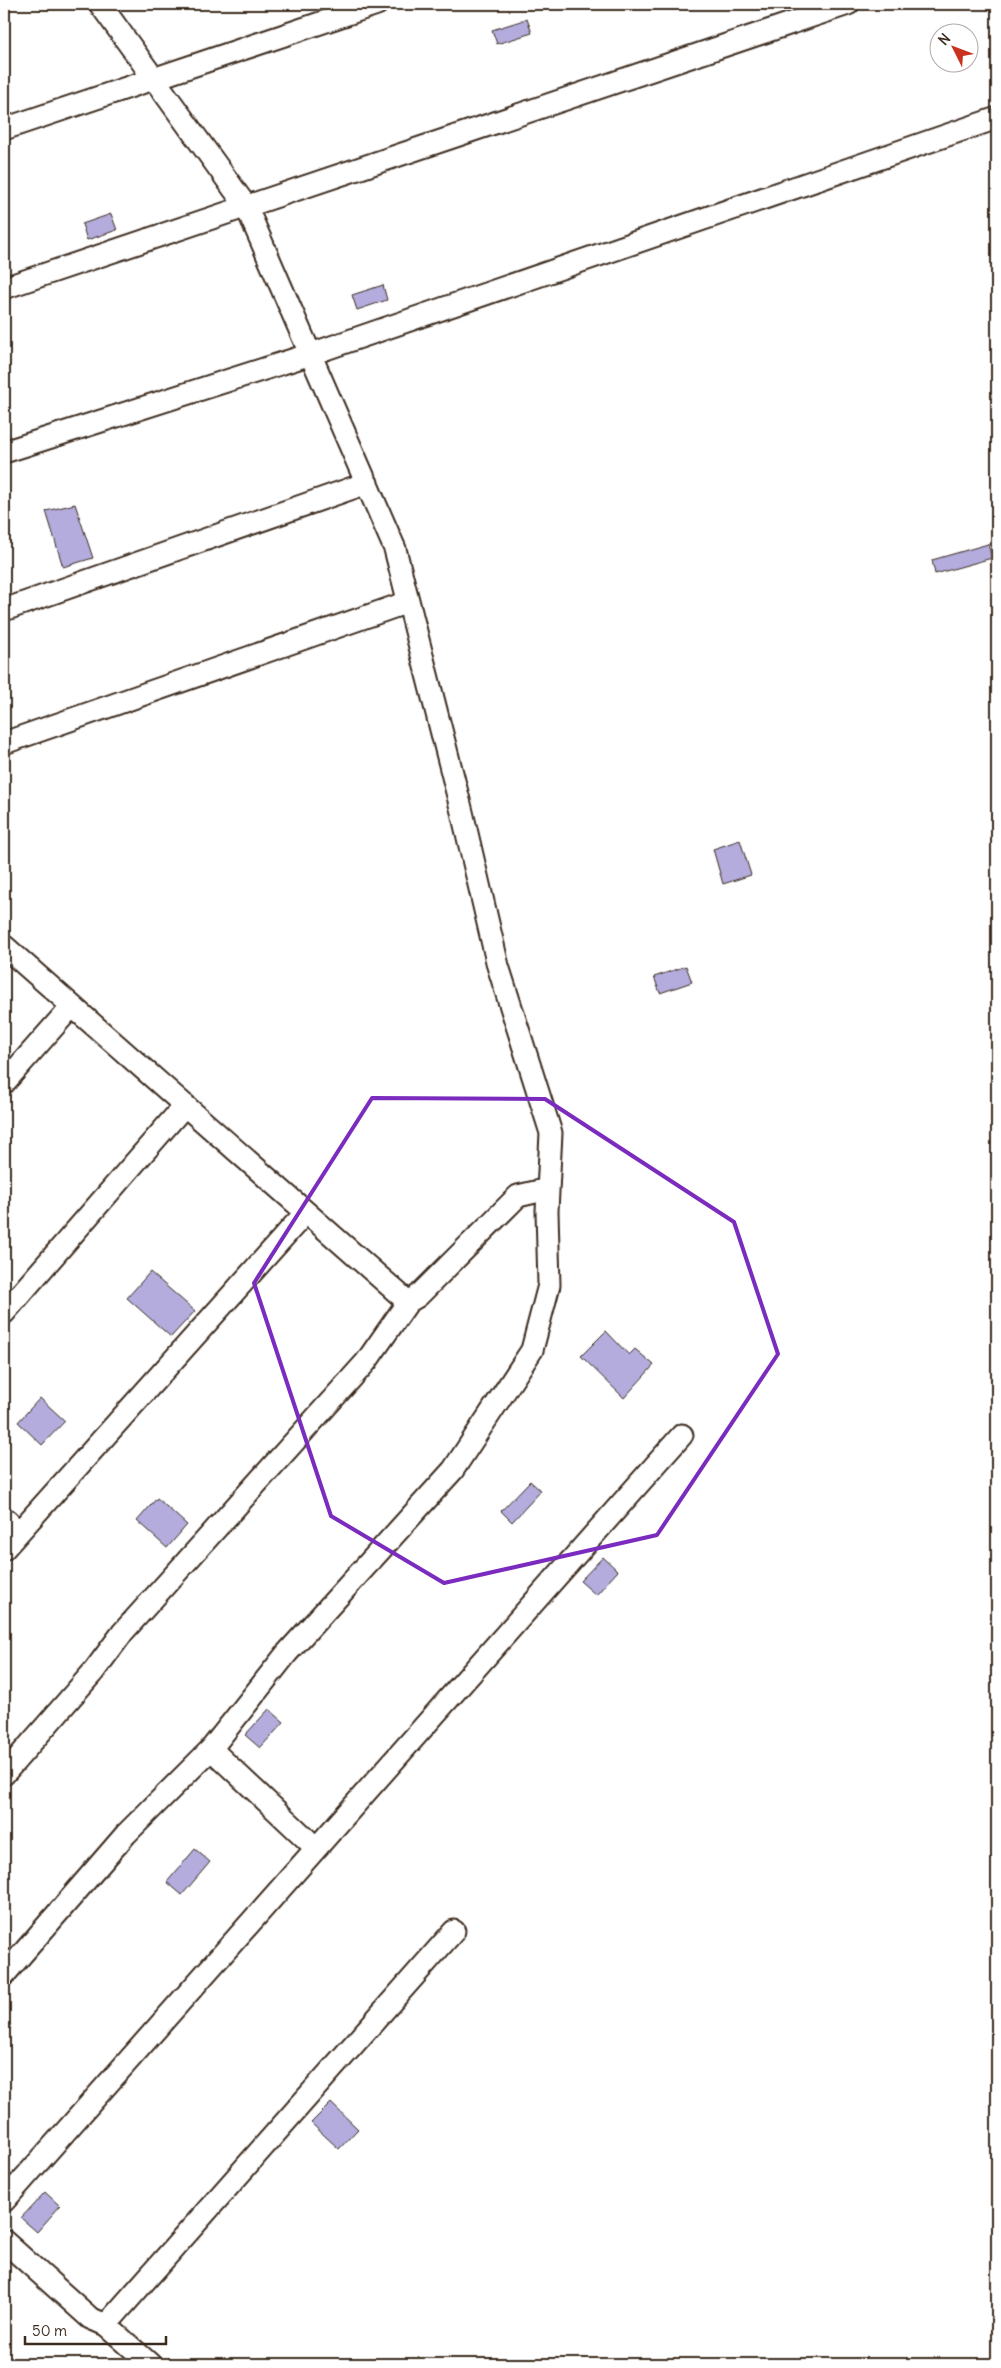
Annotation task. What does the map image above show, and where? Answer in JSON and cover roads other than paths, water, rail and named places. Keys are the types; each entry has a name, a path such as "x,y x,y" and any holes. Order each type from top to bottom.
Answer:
{"street":[{"path":"4,1975 126,1834 210,1749 287,1654 452,1470 532,1350 549,1285 548,1188 551,1133 498,966 462,812 395,549 246,206 100,4"},
{"path":"4,129 377,4"},
{"path":"4,288 848,4"},
{"path":"4,452 311,354 997,118"},
{"path":"4,610 367,483"},
{"path":"4,743 408,602"},
{"path":"4,946 408,1302"},
{"path":"4,1083 72,1006"},
{"path":"4,1312 185,1105"},
{"path":"4,1774 94,1671 124,1632 366,1362 408,1302 418,1296 518,1196 548,1188"},
{"path":"4,1549 12,1525 306,1212"},
{"path":"4,2201 682,1435"},
{"path":"210,1749 316,1848"},
{"path":"106,2325 454,1931"},
{"path":"4,2240 90,2318 106,2325 150,2364"}]}
